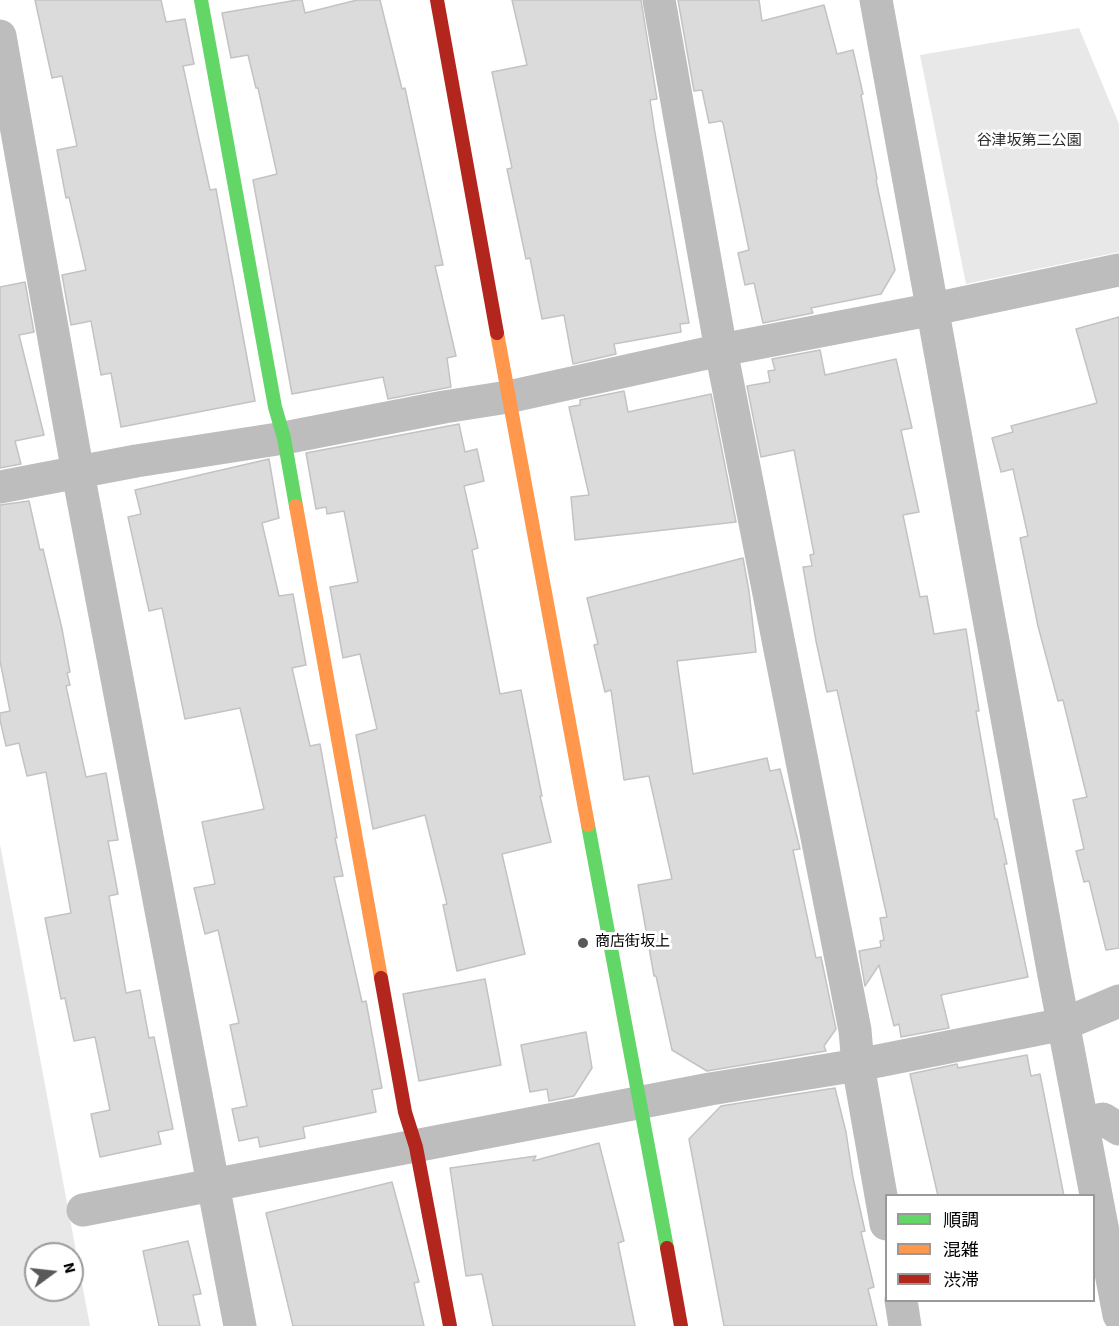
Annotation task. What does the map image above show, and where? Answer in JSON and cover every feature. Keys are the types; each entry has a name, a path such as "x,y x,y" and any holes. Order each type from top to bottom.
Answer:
{"street":[{"path":"201,0 273,396 284,438 405,1112 416,1147 450,1326"},
{"path":"437,0 508,397 681,1326"},
{"path":"659,0 721,350 855,1029 858,1065 885,1218"},
{"path":"876,0 934,309 1050,958 1084,1124 1119,1315"},
{"path":"0,36 78,473 240,1326"},
{"path":"0,487 136,461 284,438 508,397 721,350 1119,270"},
{"path":"83,1210 710,1089 858,1065 1064,1024 1119,1001"},
{"path":"1084,1124 1103,1119 1119,1129"},
{"path":"901,1302 905,1326"}],"green space":[{"name":"谷津坂第二公園","path":"1079,28 1119,124 1119,252 966,284 920,55"},
{"path":"0,844 74,1242 24,1242 24,1302 84,1302 84,1294 90,1326 0,1326"}],"building":[{"path":"35,0 161,0 166,22 185,19 194,64 183,66 210,190 216,189 255,401 121,427 111,373 101,375 91,321 71,325 62,275 86,270 69,197 66,198 57,150 77,146 62,76 52,78"},
{"path":"302,0 305,13 357,0 380,0 402,89 405,88 443,265 435,266 456,356 447,358 451,387 388,399 383,377 292,394 253,180 277,174 258,88 256,88 248,55 231,58 222,13"},
{"path":"512,0 641,0 657,99 650,100 689,323 680,324 681,332 614,344 616,354 573,364 564,315 542,319 530,258 526,259 507,169 512,168 492,72 527,65"},
{"path":"678,0 759,0 762,21 824,5 837,54 853,50 863,94 861,95 876,180 895,270 881,294 811,308 813,313 763,323 754,283 745,285 738,253 749,250 723,123 721,121 709,123 702,90 694,91"},
{"path":"25,282 34,332 19,335 44,435 15,441 21,464 0,468 0,287"},
{"path":"1119,317 1119,948 1106,950 1089,881 1084,882 1076,851 1084,849 1073,800 1087,797 1063,700 1058,701 1038,626 1020,538 1028,536 1013,469 1001,472 992,438 1013,432 1011,426 1097,403 1076,329"},
{"path":"820,350 825,375 896,359 912,428 901,430 919,512 903,515 920,597 927,596 934,634 966,629 979,711 976,711 995,819 997,819 1007,864 1004,864 1028,977 941,995 949,1028 901,1037 899,1024 894,1026 879,965 865,986 859,951 881,947 880,941 884,940 880,918 887,917 837,690 827,692 816,641 803,567 812,566 810,555 814,554 794,450 761,457 747,386 770,382 768,371 775,370 772,359"},
{"path":"624,391 628,412 711,394 736,522 575,540 571,497 589,495 569,407 580,405 580,400"},
{"path":"459,424 465,452 477,449 484,481 464,486 478,548 472,550 500,694 521,690 542,796 540,796 551,842 502,854 525,954 457,971 443,905 447,904 425,815 373,829 356,735 377,729 360,654 343,658 330,587 358,582 344,511 327,514 326,507 316,509 306,453"},
{"path":"269,459 279,518 262,523 279,596 293,594 306,665 292,668 310,746 320,744 343,876 334,877 362,1002 366,1001 382,1088 372,1090 376,1112 303,1127 305,1138 260,1147 258,1137 239,1141 232,1109 247,1106 230,1025 239,1023 218,930 205,934 194,888 215,884 202,822 264,809 240,708 185,719 162,608 149,611 128,517 141,514 135,490"},
{"path":"29,501 62,629 70,672 67,673 70,685 66,686 86,777 106,773 118,840 108,841 118,894 109,896 126,993 140,990 149,1038 154,1037 173,1129 158,1132 161,1144 100,1157 91,1114 110,1110 95,1037 74,1041 65,998 61,999 45,918 71,913 46,772 27,776 19,743 6,746 0,720 0,713 10,711 0,661 0,505"},
{"path":"743,558 756,652 677,661 693,774 767,758 770,771 780,769 800,849 793,850 816,958 821,957 836,1029 824,1046 826,1051 707,1071 672,1050 656,976 654,976 638,885 672,879 649,776 624,780 611,690 605,692 594,645 598,644 587,598"},
{"path":"485,979 501,1065 419,1081 403,994"},
{"path":"586,1032 592,1068 574,1096 549,1101 547,1089 530,1092 521,1045"},
{"path":"1027,1055 1031,1076 1040,1074 1064,1194 938,1194 910,1074 957,1064 958,1068"},
{"path":"835,1088 865,1231 861,1232 874,1287 868,1289 877,1326 724,1326 689,1139 721,1106"},
{"path":"599,1143 624,1241 618,1243 635,1326 493,1326 482,1274 466,1276 450,1168 536,1156 533,1161"},
{"path":"392,1182 419,1282 414,1283 424,1326 293,1326 266,1213"},
{"path":"188,1241 201,1294 193,1295 200,1326 159,1326 143,1251"}],"traffic: fast":[{"path":"201,0 275,407 284,438 296,506"},
{"path":"588,825 667,1248"}],"traffic: slow":[{"path":"497,333 588,825"},
{"path":"296,506 381,978"}],"traffic: jam":[{"path":"437,0 497,333"},
{"path":"381,978 405,1112 416,1147 450,1326"},
{"path":"667,1248 681,1326"}],"place":[{"name":"商店街坂上","path":"583,943"}]}
